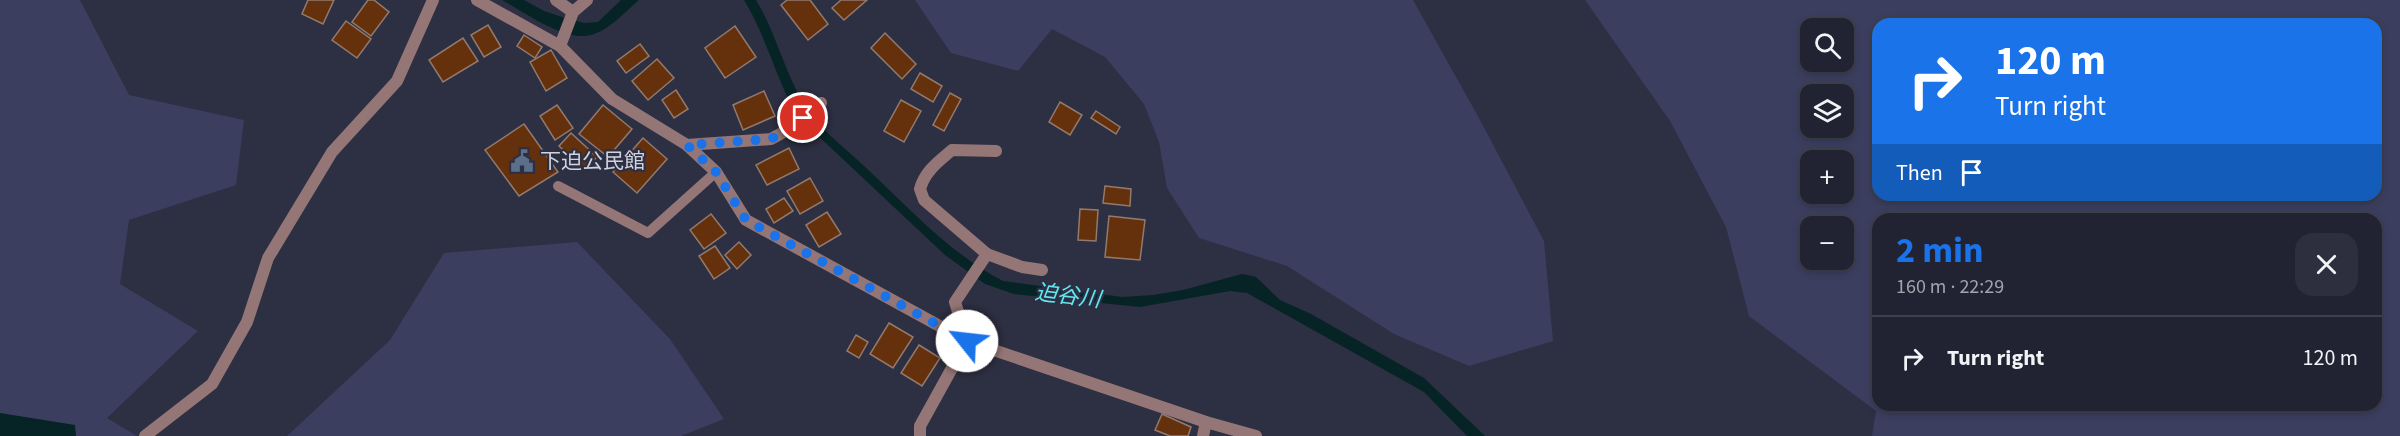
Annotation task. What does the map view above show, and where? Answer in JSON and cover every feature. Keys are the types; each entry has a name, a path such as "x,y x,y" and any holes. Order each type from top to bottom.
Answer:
{"street":[{"path":"145,436 212,384 247,322 267,258 332,152 397,81 433,0"},
{"path":"477,0 562,41 612,99 687,145 716,172 746,220 967,341 1206,422 1256,436"},
{"path":"556,0 573,12"},
{"path":"562,41 573,12 587,0"},
{"path":"687,145 771,139 793,127 817,106"},
{"path":"996,151 952,150 934,164 923,178 920,189 924,200 985,257 1042,270"},
{"path":"920,436 920,426 967,341 955,302 985,257"},
{"path":"1203,436 1206,422"}],"lane":[{"path":"558,186 648,233 716,172"}],"shaded area":[{"path":"0,0 80,0 129,95 244,120 236,185 129,220 120,284 198,331 107,418 137,436 0,436"},
{"path":"915,0 1413,0 1544,241 1553,341 1469,366 1394,334 1287,266 1199,238 1167,188 1159,142 1144,104 1105,57 1052,29 1018,71 951,53"},
{"path":"1585,0 2400,0 2400,436 1872,436 1876,411 2382,411 2382,213 1872,213 1872,408 1749,316 1726,227 1670,121"},
{"path":"577,242 670,339 724,419 681,436 287,436 390,340 444,253"}],"water":[{"path":"502,0 524,0 544,11 584,23 598,22 621,0 639,0 604,29 591,35 581,36 545,25"},
{"name":"迫谷川","path":"744,0 756,0 769,24 795,87 807,109 821,126 929,228 983,270 1003,281 1122,297 1183,290 1242,274 1256,277 1280,300 1311,314 1424,378 1485,436 1467,436 1424,392 1247,293 1230,291 1140,307 1014,294 985,284 945,255 797,116 759,28"},
{"path":"0,413 75,425 76,436 0,436"}],"building":[{"path":"308,0 334,0 323,24 302,14"},
{"path":"368,0 374,0 389,12 371,36 352,22"},
{"path":"787,0 810,0 828,24 808,40 781,5"},
{"path":"841,0 867,0 844,20 832,8"},
{"path":"346,21 371,39 357,58 332,40"},
{"path":"488,25 501,47 484,57 471,35"},
{"path":"735,26 756,57 725,78 705,48"},
{"path":"885,33 916,64 902,79 871,48"},
{"path":"524,35 542,47 535,58 517,46"},
{"path":"463,38 478,61 443,82 429,60"},
{"path":"640,44 649,56 626,73 617,61"},
{"path":"551,50 567,78 546,91 530,62"},
{"path":"657,59 674,78 648,100 632,81"},
{"path":"920,73 942,86 933,102 911,89"},
{"path":"676,90 688,109 674,118 662,100"},
{"path":"764,91 775,116 743,130 733,105"},
{"path":"950,93 961,99 944,131 933,125"},
{"path":"901,100 921,111 904,142 884,131"},
{"path":"1060,102 1082,115 1070,135 1049,122"},
{"path":"557,105 573,128 555,140 540,116"},
{"path":"603,105 632,129 608,157 579,134"},
{"path":"1096,111 1120,127 1116,134 1091,118"},
{"name":"下迫公民館","path":"524,124 558,172 519,196 485,150"},
{"path":"571,133 597,157 584,170 559,146"},
{"path":"643,138 667,159 637,193 613,172"},
{"path":"789,148 799,169 767,185 756,165"},
{"path":"810,178 823,201 800,214 787,191"},
{"path":"1105,186 1131,189 1130,206 1103,203"},
{"path":"784,198 793,211 774,223 766,209"},
{"path":"1080,209 1098,210 1096,241 1078,240"},
{"path":"827,212 841,234 819,247 806,225"},
{"path":"711,214 726,233 704,249 690,230"},
{"path":"1109,216 1145,220 1140,260 1105,257"},
{"path":"739,242 751,255 737,269 725,255"},
{"path":"715,246 730,268 714,279 699,256"},
{"path":"889,323 913,337 893,368 870,354"},
{"path":"856,335 868,342 859,358 847,351"},
{"path":"919,345 940,358 922,386 901,373"},
{"path":"1162,414 1191,427 1188,436 1170,436 1155,430"}],"place":[{"name":"下迫公民館","path":"522,161"}],"route":[{"path":"803,118 793,127 771,139 687,145 716,172 746,220 967,341"}]}
